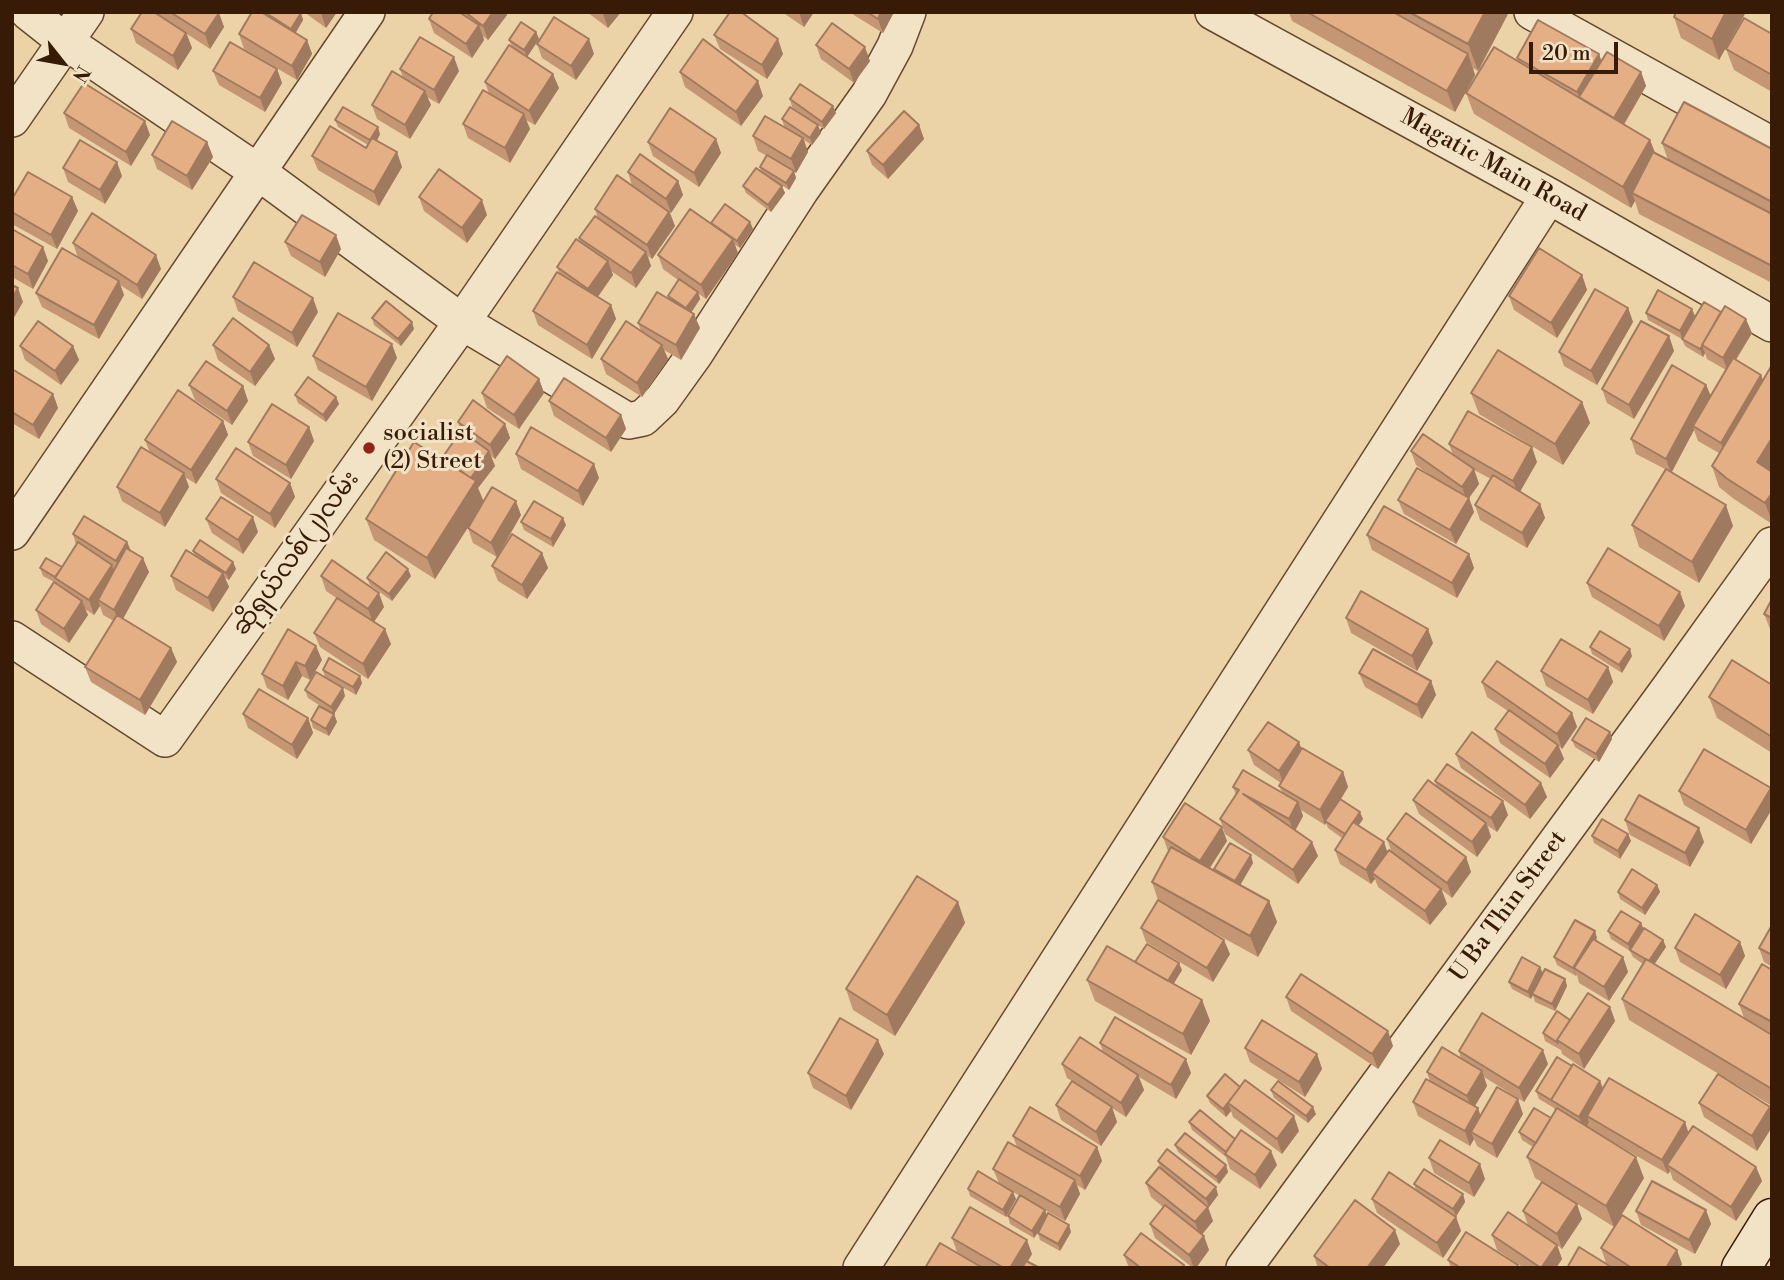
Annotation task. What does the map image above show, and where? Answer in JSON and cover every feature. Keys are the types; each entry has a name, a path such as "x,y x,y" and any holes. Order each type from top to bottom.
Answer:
{"main road":[{"path":"1741,1268 1772,1218"}],"street":[{"path":"28,12 66,42 258,172 462,322 628,421 643,418 662,400 695,354 800,190 869,94 895,46 908,12"},
{"path":"12,119 86,12"},
{"path":"12,532 367,12"},
{"name":"ဆိုရှယ်လစ်(၂)လမ်း","path":"12,639 165,739 462,322 676,12"},
{"name":"Magatic Main Road","path":"1213,12 1549,196 1772,324"},
{"path":"1532,12 1772,145"},
{"path":"862,1268 1549,196"},
{"name":"U Ba Thin Street","path":"1244,1268 1772,545"}],"building":[{"path":"142,12 154,12 186,33 173,56 131,29"},
{"path":"170,12 218,12 219,13 205,34"},
{"path":"252,12 261,12 307,40 292,66 239,34"},
{"path":"266,12 300,12 301,13 291,29"},
{"path":"433,12 459,12 479,25 466,44 429,19"},
{"path":"465,12 493,12 483,26"},
{"path":"730,12 741,12 778,39 762,65 714,35"},
{"path":"867,12 881,12 878,19"},
{"path":"1307,12 1393,12 1468,54 1447,91"},
{"path":"1409,12 1485,12 1468,44"},
{"path":"1676,12 1726,12 1712,39 1674,17"},
{"path":"554,17 589,39 571,66 537,44"},
{"path":"1744,18 1772,34 1772,75 1726,49"},
{"path":"1538,20 1599,54 1577,92 1517,58"},
{"path":"521,22 536,32 524,50 509,40"},
{"path":"832,23 865,47 849,69 816,45"},
{"path":"420,37 454,57 434,90 400,69"},
{"path":"703,39 758,81 736,112 680,72"},
{"path":"230,42 277,69 260,98 213,71"},
{"path":"509,45 553,74 529,111 485,82"},
{"path":"1494,47 1650,140 1623,187 1466,93"},
{"path":"1607,52 1641,72 1614,118 1579,97"},
{"path":"392,71 425,91 405,125 372,105"},
{"path":"84,83 145,121 126,152 64,113"},
{"path":"800,84 833,106 822,122 790,99"},
{"path":"483,90 524,114 505,148 463,124"},
{"path":"1684,102 1772,149 1772,202 1662,143"},
{"path":"343,107 378,127 370,140 335,120"},
{"path":"790,107 818,125 810,138 782,119"},
{"path":"670,108 716,139 694,173 648,142"},
{"path":"904,111 919,125 883,165 867,151"},
{"path":"765,116 803,138 791,159 753,136"},
{"path":"172,121 207,142 187,176 152,155"},
{"path":"330,126 366,148 372,138 397,152 374,192 312,156"},
{"path":"80,140 117,162 100,190 63,168"},
{"path":"1653,152 1772,214 1772,266 1632,193"},
{"path":"640,154 678,181 666,199 628,172"},
{"path":"767,155 794,171 786,183 760,167"},
{"path":"756,168 782,186 768,205 743,186"},
{"path":"439,169 482,200 462,228 419,197"},
{"path":"28,172 72,197 51,235 12,212 12,199"},
{"path":"617,175 669,212 647,245 595,209"},
{"path":"725,204 750,222 737,241 711,223"},
{"path":"690,209 733,239 701,285 658,255"},
{"path":"92,213 156,255 137,285 73,243"},
{"path":"302,215 336,235 320,262 285,242"},
{"path":"595,216 646,252 631,273 579,238"},
{"path":"12,229 43,247 28,274 12,265"},
{"path":"576,239 608,261 588,289 557,267"},
{"path":"62,248 119,281 94,325 36,293"},
{"path":"1539,248 1582,275 1551,323 1509,296"},
{"path":"254,262 313,298 292,333 233,297"},
{"path":"557,272 611,305 587,345 533,311"},
{"path":"679,279 698,292 686,308 668,296"},
{"path":"12,285 18,288 12,298"},
{"path":"1595,289 1628,308 1591,371 1559,352"},
{"path":"1658,290 1692,309 1680,331 1646,313"},
{"path":"657,292 694,314 676,345 638,323"},
{"path":"386,301 412,322 398,339 372,318"},
{"path":"1704,302 1721,312 1700,349 1682,339"},
{"path":"1725,306 1746,319 1723,358 1702,345"},
{"path":"338,313 392,344 366,387 313,356"},
{"path":"233,318 269,345 250,372 213,345"},
{"path":"38,321 73,346 55,371 20,346"},
{"path":"626,321 662,345 637,383 601,359"},
{"path":"1641,321 1669,336 1629,405 1602,389"},
{"path":"1498,350 1582,402 1555,444 1471,393"},
{"path":"507,356 539,379 514,415 482,393"},
{"path":"1733,358 1761,375 1721,443 1693,426"},
{"path":"206,361 243,386 227,411 189,385"},
{"path":"1672,365 1706,385 1666,459 1631,439"},
{"path":"1772,365 1772,438 1757,462 1772,472 1772,493 1765,503 1712,466"},
{"path":"12,369 53,394 33,425 12,412"},
{"path":"308,377 336,397 323,415 295,395"},
{"path":"564,378 621,415 606,438 549,401"},
{"path":"178,390 223,421 191,470 145,440"},
{"path":"473,400 505,424 490,445 458,422"},
{"path":"272,404 309,427 286,465 248,442"},
{"path":"1468,411 1532,447 1513,481 1449,444"},
{"path":"531,427 594,464 578,491 516,454"},
{"path":"461,431 489,451 471,478 442,458"},
{"path":"1423,434 1474,469 1462,487 1411,451"},
{"path":"414,442 476,481 427,558 366,519"},
{"path":"141,447 184,473 160,513 117,487"},
{"path":"236,448 290,483 270,514 216,479"},
{"path":"1417,468 1469,498 1450,530 1398,500"},
{"path":"1666,469 1726,505 1692,562 1632,525"},
{"path":"1493,475 1540,504 1522,533 1475,505"},
{"path":"492,487 516,501 491,543 468,528"},
{"path":"221,497 253,517 238,540 206,519"},
{"path":"534,501 563,518 551,539 521,522"},
{"path":"1384,506 1469,554 1452,583 1367,535"},
{"path":"84,516 127,542 116,561 73,534"},
{"path":"512,534 542,553 522,585 492,566"},
{"path":"200,540 233,562 226,573 193,551"},
{"path":"78,542 112,565 89,600 55,578"},
{"path":"126,548 143,558 114,610 98,600"},
{"path":"1608,548 1680,592 1659,626 1587,583"},
{"path":"186,550 223,573 208,598 171,576"},
{"path":"386,552 408,569 389,594 367,578"},
{"path":"46,558 62,567 55,577 40,568"},
{"path":"332,560 379,593 368,609 321,576"},
{"path":"54,582 82,601 64,629 36,610"},
{"path":"1361,591 1428,629 1412,656 1346,618"},
{"path":"337,598 385,629 363,664 314,633"},
{"path":"1772,599 1772,618 1764,614"},
{"path":"117,615 171,648 140,700 85,667"},
{"path":"288,629 316,646 305,666 296,662 283,686 262,674"},
{"path":"1600,631 1630,649 1619,665 1590,647"},
{"path":"1561,639 1608,667 1588,700 1541,671"},
{"path":"1373,649 1431,681 1417,705 1359,673"},
{"path":"329,658 360,676 353,687 323,670"},
{"path":"1732,660 1772,685 1772,737 1709,697"},
{"path":"1497,661 1572,713 1557,734 1482,682"},
{"path":"316,672 343,688 331,707 305,690"},
{"path":"259,689 308,718 292,745 243,714"},
{"path":"319,706 334,714 326,729 311,720"},
{"path":"1509,710 1558,745 1545,764 1495,729"},
{"path":"1586,718 1610,732 1596,754 1572,740"},
{"path":"1268,722 1299,742 1279,771 1248,750"},
{"path":"1472,732 1541,783 1525,805 1456,754"},
{"path":"1302,748 1343,772 1320,810 1279,786"},
{"path":"1704,749 1771,788 1746,830 1679,791"},
{"path":"1447,764 1503,801 1491,818 1435,781"},
{"path":"1243,770 1298,802 1289,819 1243,794 1312,842 1293,870 1220,819 1239,790 1233,787"},
{"path":"1428,780 1486,823 1472,842 1413,800"},
{"path":"1639,795 1699,828 1685,853 1625,820"},
{"path":"1340,799 1360,812 1345,834 1325,821"},
{"path":"1185,803 1222,827 1200,861 1163,837"},
{"path":"1406,813 1466,857 1447,883 1387,839"},
{"path":"1602,819 1628,834 1618,851 1592,836"},
{"path":"1353,822 1384,842 1366,870 1335,850"},
{"path":"1230,843 1251,855 1235,881 1214,869"},
{"path":"1171,847 1269,901 1250,936 1152,882"},
{"path":"1389,850 1441,889 1425,911 1372,873"},
{"path":"1632,869 1657,885 1642,908 1618,892"},
{"path":"917,876 958,902 887,1015 846,989"},
{"path":"1158,900 1224,940 1207,968 1141,928"},
{"path":"1621,911 1641,923 1628,944 1608,931"},
{"path":"1695,914 1740,942 1720,975 1675,948"},
{"path":"1575,920 1595,931 1573,968 1554,957"},
{"path":"1772,925 1772,955 1759,948"},
{"path":"1644,928 1663,940 1649,961 1630,950"},
{"path":"1593,939 1623,957 1604,987 1574,968"},
{"path":"1147,944 1179,963 1168,981 1135,962"},
{"path":"1107,946 1202,1000 1183,1034 1087,980"},
{"path":"1522,957 1540,967 1528,992 1509,982"},
{"path":"1646,959 1772,1035 1772,1089 1622,999"},
{"path":"1762,964 1772,970 1772,1022 1739,1004"},
{"path":"1545,969 1565,979 1552,1004 1532,994"},
{"path":"1301,974 1388,1031 1372,1054 1286,997"},
{"path":"1588,993 1610,1007 1579,1054 1557,1040"},
{"path":"1557,1011 1570,1020 1557,1040 1558,1043 1543,1033"},
{"path":"1482,1013 1543,1050 1519,1088 1459,1051"},
{"path":"1115,1017 1186,1059 1171,1085 1100,1043"},
{"path":"840,1018 878,1040 846,1096 808,1073"},
{"path":"1262,1020 1317,1054 1299,1082 1245,1048"},
{"path":"1080,1037 1138,1075 1121,1103 1062,1064"},
{"path":"1442,1047 1482,1071 1467,1096 1427,1072"},
{"path":"1557,1057 1572,1066 1551,1100 1536,1091"},
{"path":"1573,1064 1600,1081 1579,1117 1551,1100"},
{"path":"1225,1074 1240,1087 1223,1109 1207,1096"},
{"path":"1718,1074 1770,1107 1752,1136 1699,1103"},
{"path":"1609,1078 1685,1122 1662,1160 1587,1116"},
{"path":"1426,1079 1478,1108 1465,1131 1413,1102"},
{"path":"1245,1080 1294,1116 1277,1139 1228,1103"},
{"path":"1072,1081 1112,1107 1096,1132 1056,1105"},
{"path":"1278,1081 1313,1107 1306,1116 1271,1090"},
{"path":"1497,1087 1518,1099 1492,1144 1471,1132"},
{"path":"1030,1107 1097,1147 1080,1176 1013,1136"},
{"path":"1534,1108 1551,1118 1536,1143 1519,1132"},
{"path":"1557,1108 1636,1157 1606,1206 1527,1157"},
{"path":"1200,1110 1235,1139 1226,1152 1189,1122"},
{"path":"1693,1126 1756,1167 1731,1207 1667,1165"},
{"path":"1241,1130 1271,1151 1255,1175 1225,1154"},
{"path":"1185,1133 1226,1165 1216,1177 1175,1145"},
{"path":"1440,1140 1480,1164 1469,1183 1429,1158"},
{"path":"1008,1142 1075,1180 1060,1207 993,1169"},
{"path":"1167,1149 1216,1187 1206,1199 1158,1161"},
{"path":"1159,1167 1208,1207 1195,1222 1146,1183"},
{"path":"1424,1169 1463,1194 1453,1209 1414,1184"},
{"path":"978,1171 1013,1192 1003,1210 968,1189"},
{"path":"1389,1172 1456,1217 1437,1243 1372,1199"},
{"path":"1652,1181 1706,1210 1689,1240 1636,1211"},
{"path":"1542,1182 1577,1204 1557,1234 1523,1211"},
{"path":"1020,1195 1045,1210 1032,1231 1008,1216"},
{"path":"1355,1200 1395,1230 1367,1268 1330,1268 1314,1256"},
{"path":"1165,1205 1204,1236 1189,1255 1150,1224"},
{"path":"970,1207 1027,1240 1010,1268 1004,1268 952,1238"},
{"path":"1508,1212 1557,1245 1541,1268 1492,1235"},
{"path":"1048,1213 1069,1225 1058,1244 1038,1233"},
{"path":"1622,1215 1677,1250 1666,1268 1632,1268 1601,1248"},
{"path":"1466,1232 1518,1265 1516,1268 1461,1268 1448,1260"},
{"path":"1141,1233 1184,1265 1182,1268 1141,1268 1124,1255"},
{"path":"940,1243 983,1268 925,1268"},
{"path":"1579,1247 1613,1268 1567,1268"},
{"path":"1026,1261 1040,1268 1022,1268"}],"place":[{"name":"socialist (2) Street","path":"369,448"}]}
